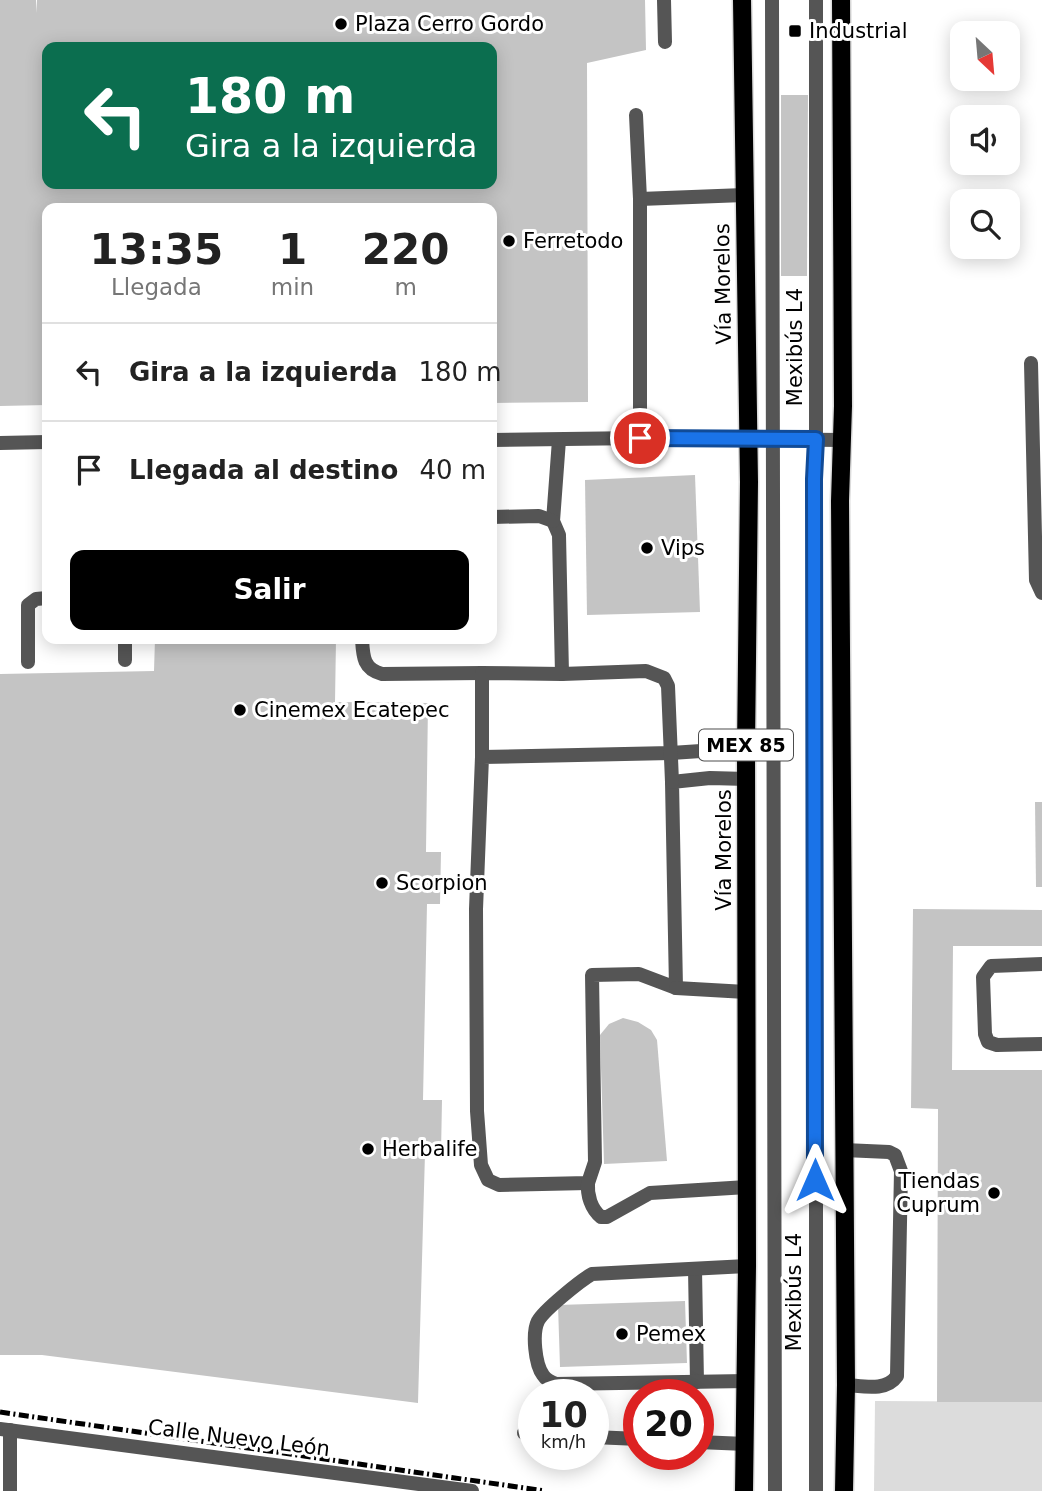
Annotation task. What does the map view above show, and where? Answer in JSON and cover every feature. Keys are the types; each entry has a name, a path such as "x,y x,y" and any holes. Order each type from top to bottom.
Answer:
{"main road":[{"name":"Vía Morelos","path":"742,0 748,439 747,1381 744,1491"},
{"path":"841,0 840,515 846,1385 844,1491"}],"street":[{"path":"664,0 664,42"},
{"name":"Mexibús L4","path":"772,0 775,1491"},
{"name":"Mexibús L4","path":"816,0 816,1491"},
{"path":"636,115 640,200 640,438"},
{"path":"640,200 744,195"},
{"path":"1031,363 1036,580 1042,593"},
{"path":"497,440 842,440"},
{"path":"559,440 553,521 559,535 562,674"},
{"path":"0,443 42,442"},
{"path":"497,517 539,516 553,521"},
{"path":"28,662 28,606 36,599 42,598"},
{"path":"125,644 125,660"},
{"path":"363,644 365,663 374,672 382,674 646,671 664,678 670,695 676,988"},
{"path":"482,673 482,757 476,909 477,1111 481,1166 488,1180 499,1185 588,1183"},
{"path":"482,757 671,753 746,748"},
{"path":"672,782 710,778 747,779"},
{"path":"1042,964 991,966 983,977 985,1034 988,1042 997,1045 1042,1044"},
{"path":"746,992 676,988 646,975 592,975 594,1162 588,1193 593,1207 601,1217 607,1217 650,1192 747,1187"},
{"path":"844,1150 889,1152 895,1155 901,1171 897,1376 894,1381 883,1386 846,1385"},
{"path":"623,1383 556,1384 545,1378 538,1362 536,1329 541,1317 592,1274 747,1266"},
{"path":"695,1269 697,1379"},
{"path":"714,1382 747,1381"},
{"path":"5,1429 10,1491"},
{"name":"Calle Nuevo León","path":"5,1429 407,1486 472,1491"},
{"path":"714,1443 746,1444"}],"shaded area":[{"path":"875,1401 1042,1402 1042,1491 874,1491"}],"building":[{"path":"0,0 36,0 37,13 37,0 645,0 646,50 587,63 588,402 497,403 497,203 42,203 42,405 0,406"},
{"path":"781,95 808,95 807,276 781,276"},
{"path":"695,475 700,612 587,615 585,480"},
{"path":"155,644 336,644 335,702 428,703 426,852 441,852 440,904 427,904 423,1100 442,1100 441,1153 425,1153 418,1403 42,1355 0,1355 0,674 154,671"},
{"path":"1035,802 1042,802 1042,887 1036,887"},
{"path":"913,909 1042,910 1042,946 953,946 952,1070 1042,1070 1042,1402 937,1402 938,1109 911,1108"},
{"path":"623,1018 638,1022 651,1030 657,1040 667,1161 604,1164 600,1035 609,1024"},
{"name":"Pemex","path":"685,1301 687,1363 560,1367 558,1305"}],"railway":[{"path":"0,1412 545,1491"}],"place":[{"name":"Plaza Cerro Gordo","path":"341,24"},
{"name":"Industrial","path":"795,31"},
{"name":"Ferretodo","path":"509,241"},
{"name":"Vips","path":"647,548"},
{"name":"Cinemex Ecatepec","path":"240,710"},
{"name":"Scorpion","path":"382,883"},
{"name":"Herbalife","path":"368,1149"},
{"name":"Tiendas Cuprum","path":"994,1193"},
{"name":"Pemex","path":"622,1334"}],"route":[{"path":"640,438 816,439 815,1180"}]}
